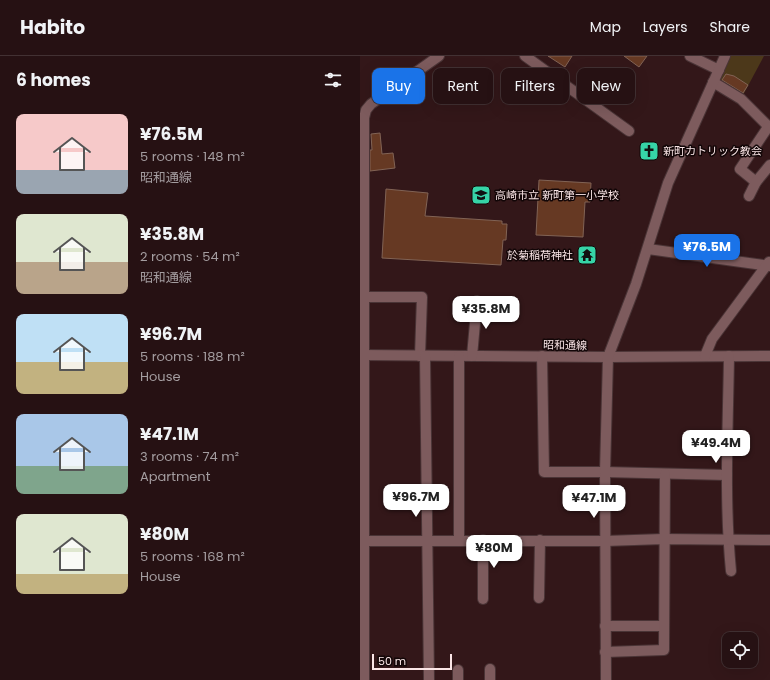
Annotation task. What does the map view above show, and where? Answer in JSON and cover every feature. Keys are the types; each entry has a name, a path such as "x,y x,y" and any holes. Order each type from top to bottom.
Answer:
{"street":[{"path":"364,680 362,355 364,297 362,171 364,118 366,110 371,104 439,56"},
{"path":"525,56 629,131"},
{"path":"690,56 719,70"},
{"path":"606,680 605,472 608,357 648,249 668,183 726,56"},
{"path":"713,82 741,99 769,128 740,169 756,182"},
{"path":"749,196 756,182 770,165"},
{"path":"648,249 769,264"},
{"path":"705,356 712,339 769,264"},
{"path":"364,297 422,297 428,540 429,680"},
{"path":"472,356 477,301"},
{"name":"昭和通線","path":"362,355 608,357 770,356"},
{"path":"458,540 459,356"},
{"path":"542,356 544,472 727,475"},
{"path":"728,356 727,475 728,540 731,571"},
{"path":"605,652 664,650 663,539 665,474"},
{"path":"362,541 663,539 770,540"},
{"path":"483,540 483,599"},
{"path":"539,598 540,540"},
{"path":"605,626 663,626"},
{"path":"490,669 490,680"}],"shaded area":[{"path":"730,56 764,56 742,97 718,82"}],"building":[{"path":"548,56 572,56 565,67"},
{"path":"624,56 647,56 639,67"},
{"path":"726,74 734,76 748,85 743,93 722,80"},
{"path":"380,133 382,154 393,153 395,168 370,171 370,150 372,150 371,134"},
{"path":"539,180 591,183 590,202 585,202 583,237 536,235"},
{"path":"386,189 428,193 425,216 502,221 502,224 507,224 506,240 503,240 501,265 382,258"}],"place":[{"name":"新町カトリック教会","path":"649,151"},
{"name":"高崎市立 新町第一小学校","path":"481,195"},
{"name":"於菊稲荷神社","path":"587,255"}]}
